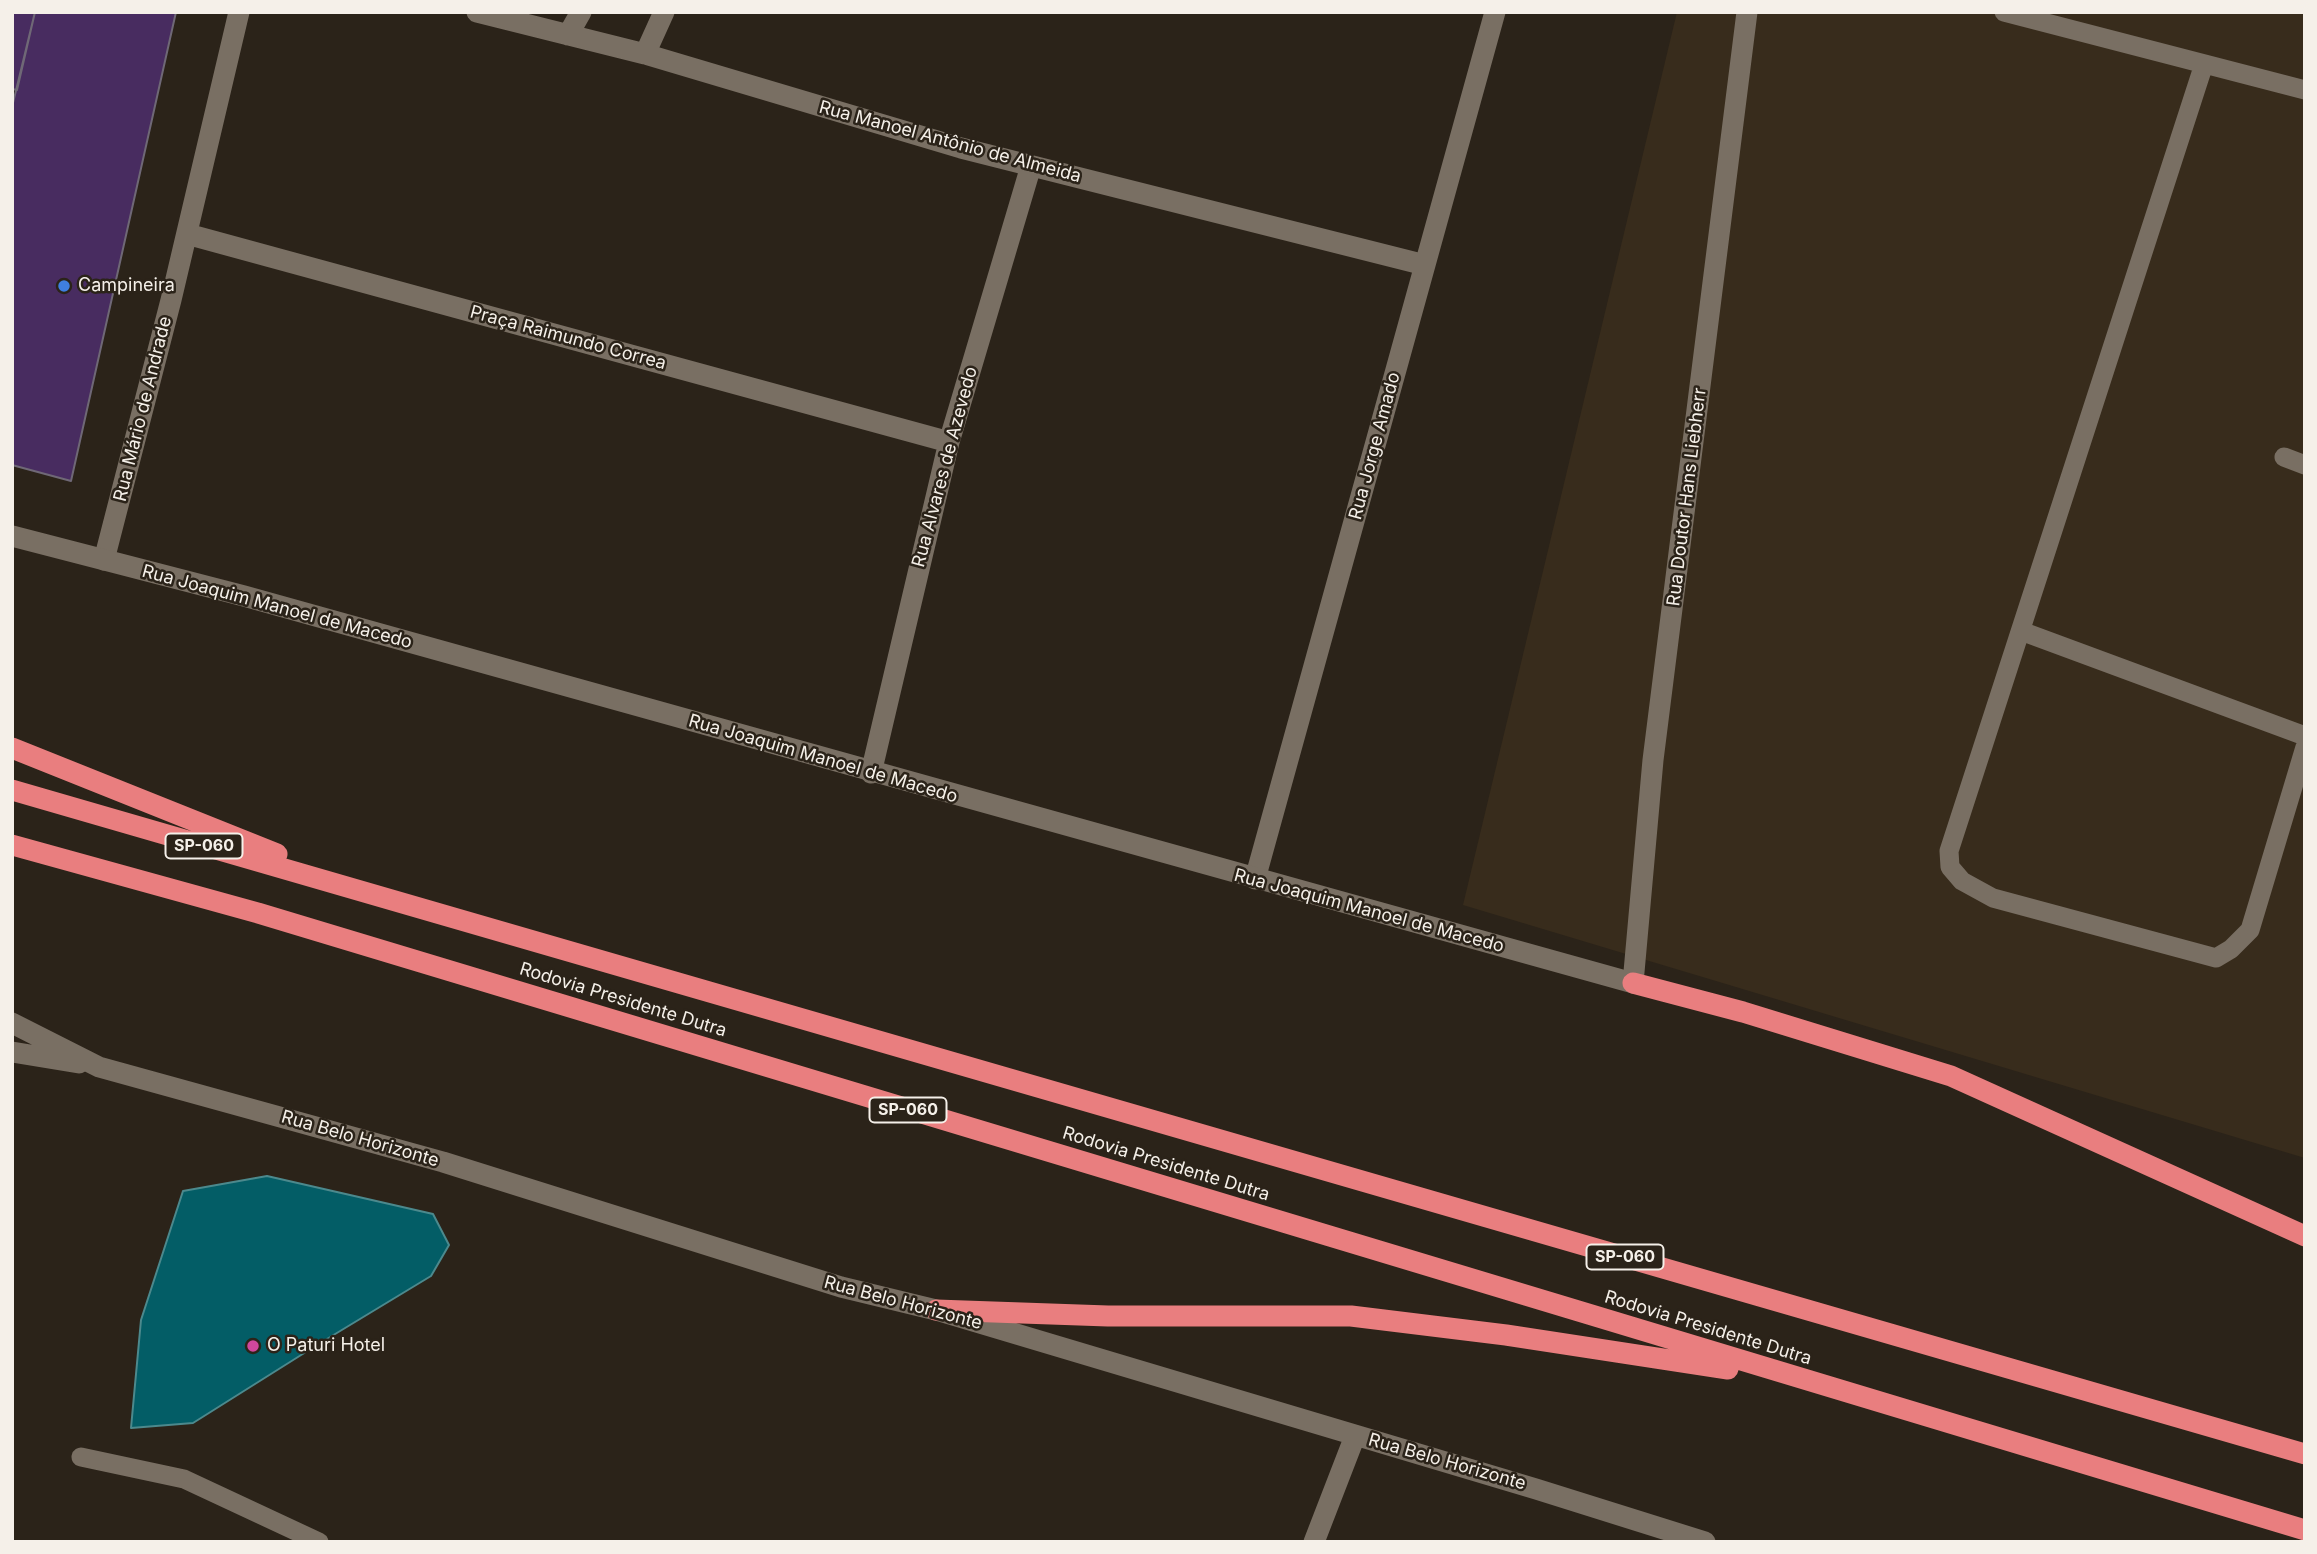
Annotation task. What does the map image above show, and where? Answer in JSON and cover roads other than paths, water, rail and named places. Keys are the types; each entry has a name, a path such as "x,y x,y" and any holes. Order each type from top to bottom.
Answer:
{"highway":[{"path":"12,748 397,901"},
{"name":"Rodovia Presidente Dutra","path":"12,790 2305,1454"},
{"name":"Rodovia Presidente Dutra","path":"12,845 258,913 2305,1530"},
{"path":"1633,983 1743,1012 1951,1076 2305,1236"},
{"path":"936,1310 1108,1317 1351,1316 1506,1335 1802,1380"}],"street":[{"name":"Rua Mário de Andrade","path":"104,560 187,234 239,12"},
{"name":"Rua Manoel Antônio de Almeida","path":"477,12 645,54 961,148 1424,265"},
{"path":"568,35 581,12"},
{"path":"645,54 664,12"},
{"name":"Rua Jorge Amado","path":"1255,879 1495,12"},
{"name":"Rua Doutor Hans Liebherr","path":"1633,983 1653,760 1747,12"},
{"name":"Rua Alvares de Azevedo","path":"871,772 949,442 1031,166"},
{"name":"Praça Raimundo Correa","path":"187,234 949,442"},
{"name":"Rua Joaquim Manoel de Macedo","path":"12,536 257,600 1633,983"},
{"name":"Rua Belo Horizonte","path":"12,1023 99,1067"},
{"name":"Rua Belo Horizonte","path":"12,1052 99,1067 443,1162 841,1287 936,1310 1705,1542"},
{"path":"1314,1542 1355,1436"}],"lane":[{"path":"2004,12 2305,90"},
{"path":"2204,64 1949,851 1950,867 1962,881 1993,898 2216,958 2231,949 2249,930 2305,747"},
{"path":"2284,457 2305,465"},
{"path":"2021,631 2305,736"},
{"path":"81,1457 184,1479 319,1542"}],"water":[{"path":"267,1176 433,1214 449,1245 431,1276 193,1423 131,1428 141,1320 183,1191"}],"place":[{"name":"Campineira","path":"64,286"},
{"name":"O Paturi Hotel","path":"253,1346"}]}
